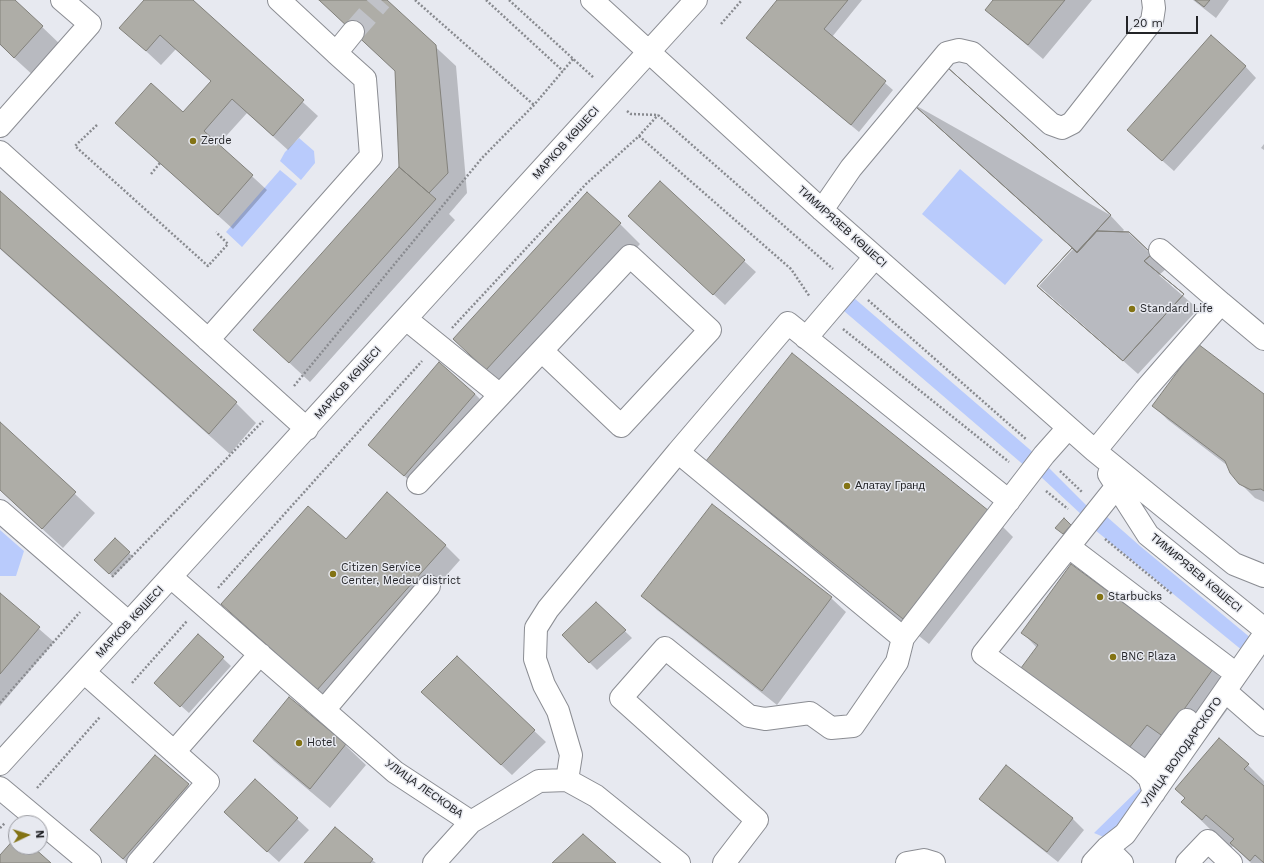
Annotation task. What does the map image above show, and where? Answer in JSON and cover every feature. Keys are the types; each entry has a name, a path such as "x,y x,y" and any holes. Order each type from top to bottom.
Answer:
{"street":[{"path":"0,126 90,24 62,0"},
{"path":"208,340 371,156 365,80 279,0"},
{"name":"ТИМИРЯЗЕВ КӨШЕСІ","path":"592,0 822,210 1068,428 1234,564 1264,576"},
{"name":"МАРКОВ КӨШЕСІ","path":"0,764 307,429 696,0"},
{"path":"822,210 851,168 947,52 959,50 972,53 1051,124 1062,128 1072,123 1152,21 1154,8 1153,0"},
{"path":"336,53 353,32"},
{"path":"0,152 307,429"},
{"path":"1160,250 1264,339"},
{"path":"418,483 630,256 710,330 621,426 542,351"},
{"path":"806,338 875,257"},
{"path":"1095,451 1145,390 1221,303"},
{"path":"406,319 500,395"},
{"path":"679,863 596,796 567,780 571,755 558,711 544,685 535,659 536,628 548,609 678,452 788,323 1008,501"},
{"path":"724,863 757,820 621,698 665,648 749,716 765,719 810,713 831,728 853,726 897,662 903,638 1044,455 1068,428"},
{"name":"ТИМИРЯЗЕВ КӨШЕСІ","path":"1095,451 1148,535 1264,629"},
{"path":"678,452 903,638"},
{"path":"1069,547 1234,666 1150,784 983,654 1117,486"},
{"path":"0,511 129,623"},
{"path":"1234,564 1264,587"},
{"name":"УЛИЦА ЛЕСКОВА","path":"172,577 396,772 471,822 539,781 567,780"},
{"path":"324,710 430,586"},
{"name":"УЛИЦА ВОЛОДАРСКОГО","path":"1100,855 1125,834 1150,784 1225,691 1234,666 1264,635"},
{"path":"174,752 260,654"},
{"path":"84,672 208,782 138,863"},
{"path":"1225,691 1264,725"},
{"path":"0,788 90,863"},
{"path":"434,863 471,822"},
{"path":"1187,863 1208,841 1232,863"},
{"path":"1100,855 1122,863"},
{"path":"907,863 924,860 934,863"}],"path":[{"path":"416,0 534,105"},
{"path":"486,0 563,71 573,59 508,0"},
{"path":"721,24 742,0"},
{"path":"631,114 658,115 1044,455 1093,516 1178,598"},
{"path":"0,828 438,344 586,184 639,136 658,115"},
{"path":"97,126 76,146 208,266 228,244 216,232"},
{"path":"639,136 791,269 814,302"},
{"path":"151,174 160,163"},
{"path":"842,328 1013,464"},
{"path":"1040,486 1093,516"}],"shaded area":[{"path":"299,138 314,151 315,163 301,180 280,161 285,152"},
{"path":"960,169 1043,240 1005,285 922,214"},
{"path":"280,170 297,184 242,247 226,232"},
{"path":"854,298 1035,454 1026,467 844,311"},
{"path":"1048,467 1090,509 1083,516 1040,476"},
{"path":"1106,516 1252,639 1243,651 1095,530"},
{"path":"0,530 24,551 16,576 0,576"},
{"path":"1146,782 1149,792 1111,840 1094,833"}],"building":[{"path":"0,0 15,0 43,26 14,58 0,44"},
{"path":"144,0 193,0 304,100 273,136 232,99 204,131 253,175 218,215 115,123 151,83 183,112 211,81 160,35 146,51 119,28"},
{"path":"319,0 387,0 436,45 448,173 429,193 399,167 395,71"},
{"path":"777,0 848,0 824,29 886,81 851,125 746,38"},
{"path":"993,0 1065,0 1028,45 985,10"},
{"path":"1195,0 1210,0 1204,7"},
{"path":"1211,35 1246,66 1162,161 1127,130"},
{"path":"947,67 1111,215 1077,252 914,105"},
{"path":"947,67 1111,215 1077,252 914,105"},
{"path":"399,167 436,199 289,363 253,330"},
{"path":"660,181 745,260 713,295 628,216"},
{"path":"0,191 237,402 209,434 0,248"},
{"path":"587,192 621,223 486,370 453,339"},
{"path":"1097,231 1129,232 1152,254 1144,261 1184,294 1123,361 1037,286 1072,248 1077,253"},
{"path":"1097,231 1129,232 1152,254 1144,261 1184,294 1123,361 1037,286 1072,248 1077,253"},
{"path":"1198,344 1264,394 1264,491 1261,489 1251,490 1239,484 1230,473 1225,461 1152,406"},
{"name":"Алатау Гранд","path":"792,353 989,511 903,619 706,461"},
{"path":"439,362 475,394 404,476 368,445"},
{"path":"0,422 76,492 42,529 0,490"},
{"name":"Citizen Service Center, Medeu district","path":"387,492 446,545 317,690 221,604 308,506 346,539"},
{"path":"712,504 832,597 762,691 641,596"},
{"path":"1064,518 1071,525 1063,534 1055,528"},
{"path":"115,538 130,552 109,574 94,560"},
{"name":"BNC Plaza","path":"1071,564 1213,669 1164,737 1147,725 1129,748 1021,668 1038,645 1021,633"},
{"path":"0,593 40,627 0,674"},
{"path":"596,602 626,630 589,663 562,635"},
{"path":"198,634 224,657 180,707 154,683"},
{"path":"457,656 535,730 501,765 421,692"},
{"name":"Hotel","path":"289,697 346,744 310,789 253,741"},
{"path":"1219,738 1249,764 1244,769 1264,786 1264,863 1255,855 1250,861 1230,843 1234,839 1206,815 1202,820 1181,802 1185,798 1175,789"},
{"path":"155,755 189,784 123,859 90,830"},
{"path":"1006,765 1073,818 1047,852 979,799"},
{"path":"255,779 298,818 267,852 224,812"},
{"path":"335,827 373,859 370,863 304,863"},
{"path":"583,834 616,863 552,863"},
{"path":"8,846 8,855 42,855 51,863 0,863 0,855"}],"tunnel":[{"path":"353,32 381,0"}],"place":[{"name":"Zerde","path":"193,141"},
{"name":"Standard Life","path":"1132,309"},
{"name":"Алатау Гранд","path":"847,486"},
{"name":"Citizen Service Center, Medeu district","path":"333,574"},
{"name":"Starbucks","path":"1100,597"},
{"name":"BNC Plaza","path":"1113,657"},
{"name":"Hotel","path":"299,743"}]}
